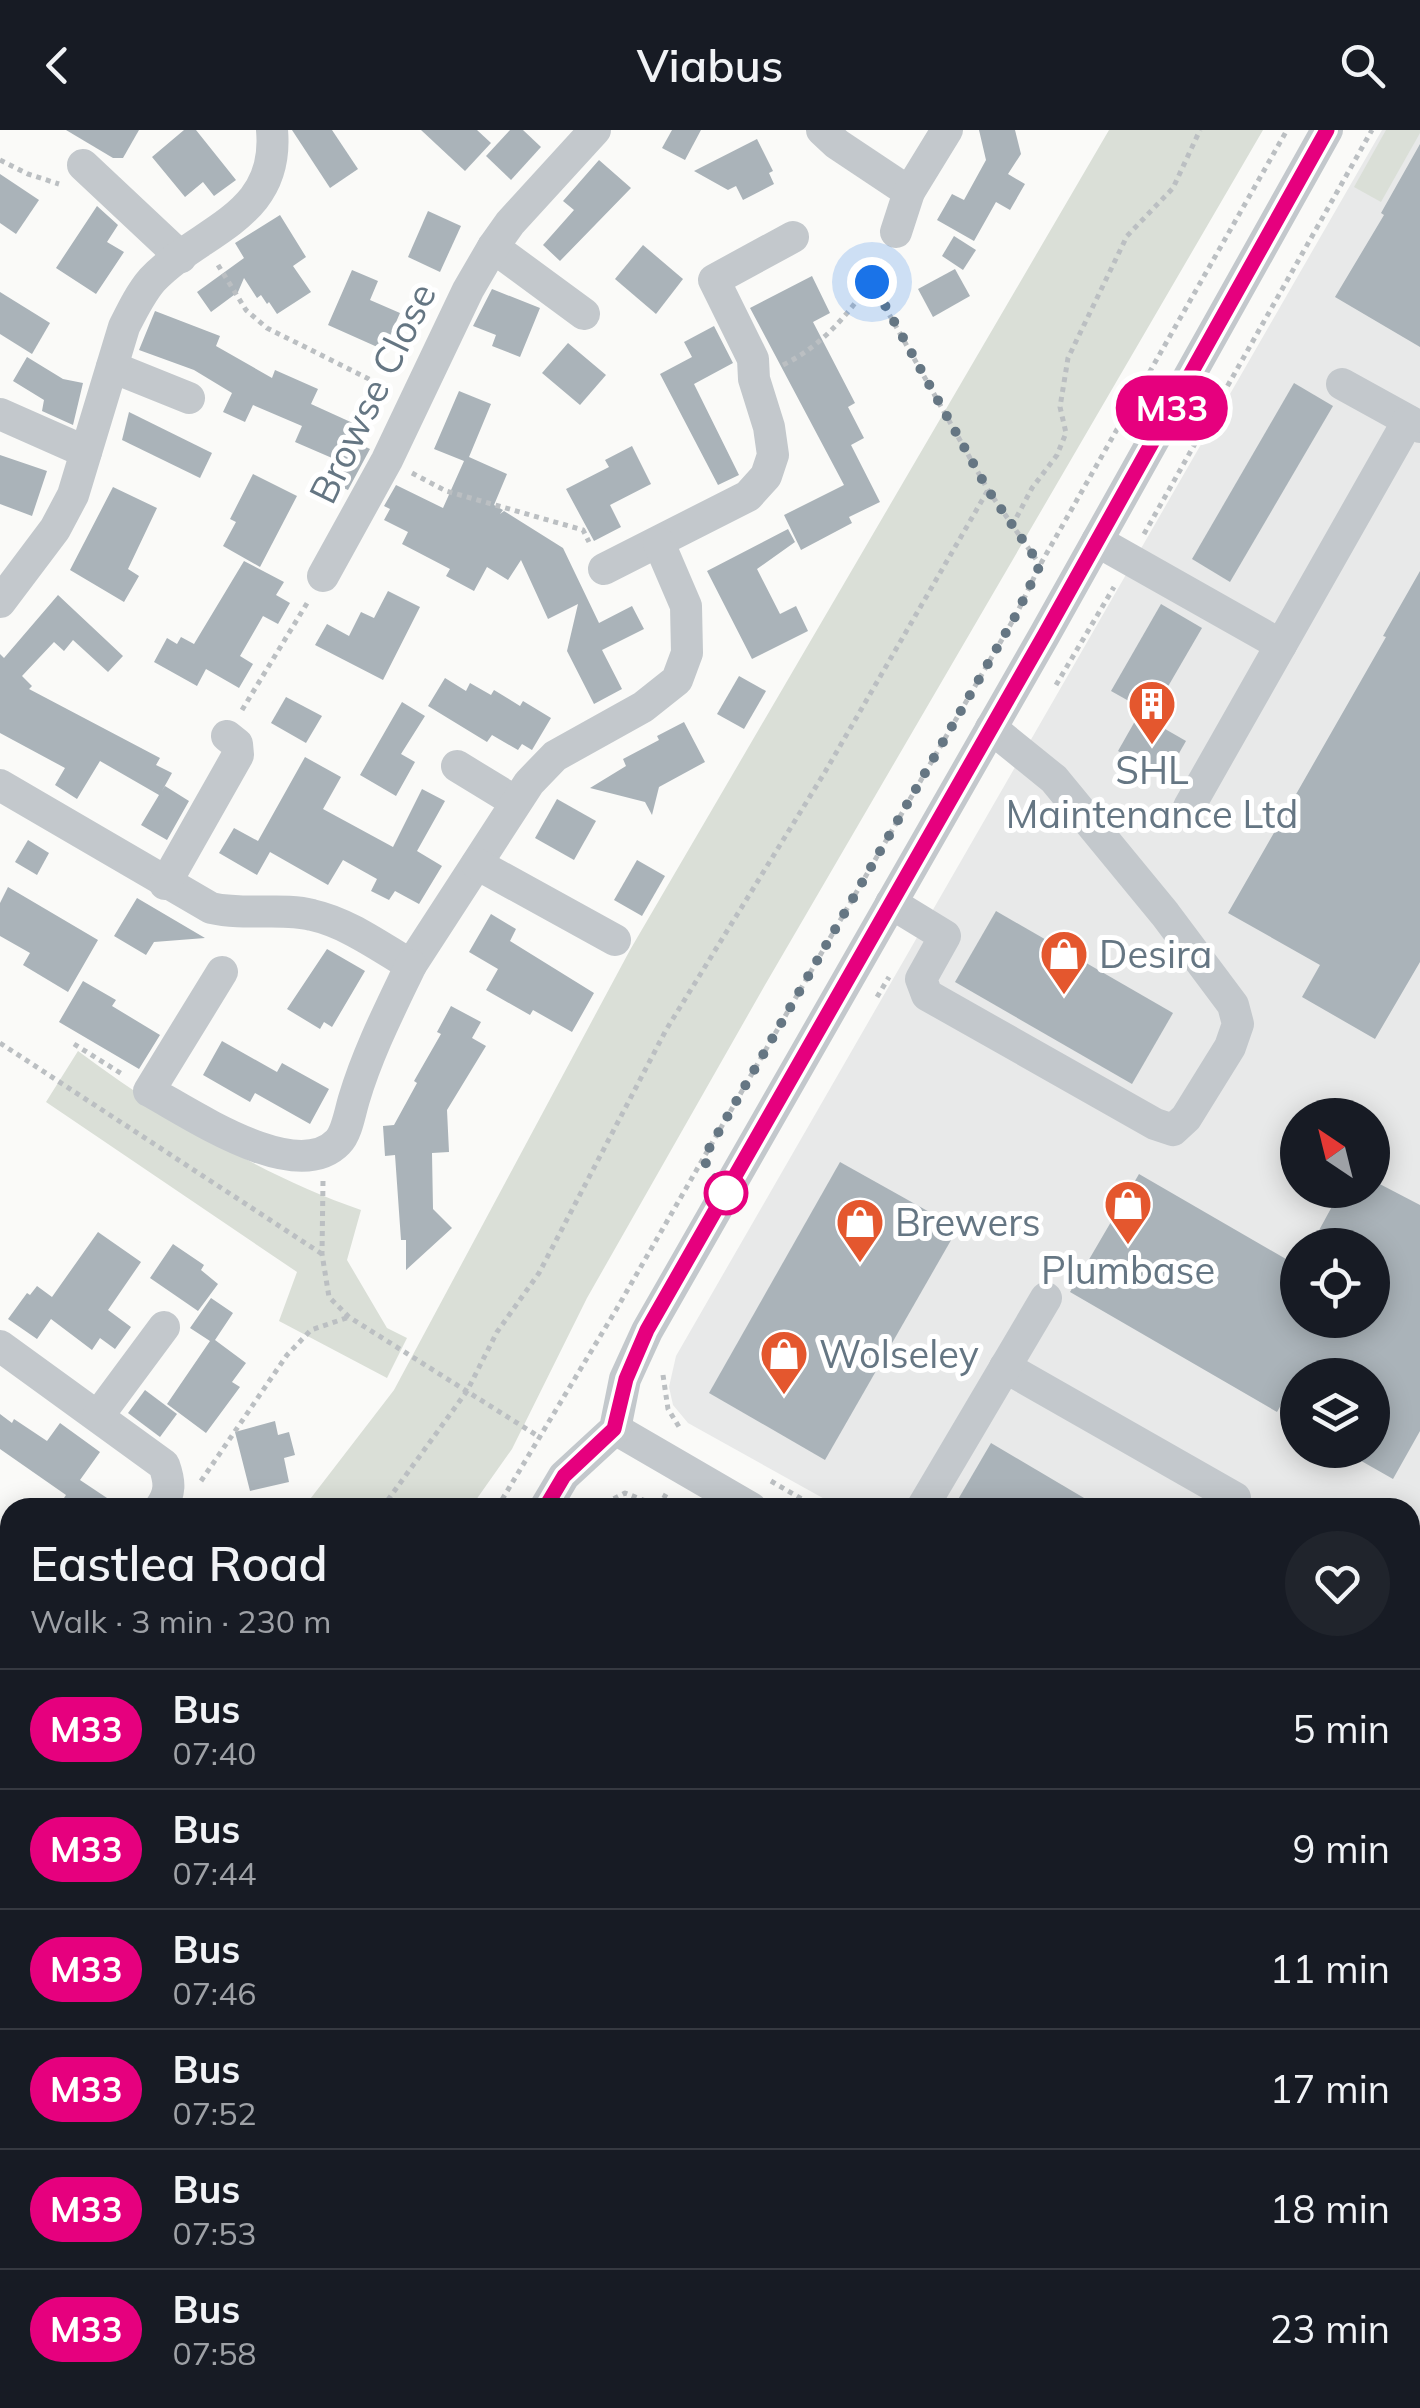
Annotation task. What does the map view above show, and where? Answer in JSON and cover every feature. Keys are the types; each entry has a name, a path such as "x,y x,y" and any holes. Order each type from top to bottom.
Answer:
{"street":[{"path":"0,602 55,529 72,494 124,327 136,302 153,280 252,203 266,178 274,148 272,130"},
{"path":"822,130 909,192"},
{"path":"896,232 909,192 946,130"},
{"path":"550,1498 564,1476 614,1429 626,1379 647,1330 892,904 1327,130"},
{"name":"Browse Close","path":"324,576 387,460 493,246 580,135"},
{"path":"83,165 192,249"},
{"path":"604,570 748,496 766,476 773,455 754,379 754,360 714,280 793,238"},
{"path":"493,246 584,314"},
{"path":"112,366 189,398"},
{"path":"1190,807 1280,645 1414,424 1342,384"},
{"path":"0,414 86,452"},
{"path":"1097,541 1280,645"},
{"path":"222,972 149,1091 266,1152 298,1156 324,1151 340,1141 363,1068 410,965 516,802 555,756 643,707 677,680 687,653 686,606 658,542"},
{"path":"892,904 945,936 921,979 927,995 1155,1124 1173,1130 1186,1118 1230,1047 1238,1024 1232,1005 1165,914 1054,780 991,728"},
{"path":"165,884 238,755 237,744 226,736"},
{"path":"456,766 516,802"},
{"path":"0,785 210,908 237,914 310,914 340,924 410,965"},
{"path":"478,864 615,940"},
{"path":"928,1498 1046,1298"},
{"path":"98,1416 164,1327"},
{"path":"0,1346 164,1465 165,1495"},
{"path":"1006,1368 1235,1498"},
{"path":"614,1429 735,1498"}],"path":[{"path":"1012,526 1032,488 1057,455 1066,433 1060,407 1068,358 1127,236 1172,188 1200,130"},
{"path":"503,1498 1016,615 1040,565 1287,130"},
{"path":"192,249 267,328 416,403"},
{"path":"754,379 820,342 840,324 872,282 988,490 1040,565"},
{"path":"387,460 446,491 583,530 604,570"},
{"path":"389,1498 467,1391 497,1332 539,1272 666,1030 826,772 988,490"},
{"path":"226,736 324,576"},
{"path":"0,1043 322,1254"},
{"path":"74,1044 149,1091"},
{"path":"324,1151 322,1254 329,1297 349,1317 541,1438"},
{"path":"165,1495 200,1481 287,1355 311,1330 349,1317"},
{"path":"664,1370 662,1382 668,1409 679,1429 689,1434"},
{"path":"614,1498 625,1492 644,1498"}],"shaded area":[{"path":"1109,130 1263,130 765,985 587,1298 512,1449 477,1498 311,1498 394,1390 630,950"},
{"path":"1382,130 1420,130 1420,1498 823,1498 688,1423 673,1405 669,1387 676,1356"},
{"path":"1386,130 1420,133 1381,202 1354,187"},
{"path":"78,1051 214,1141 286,1179 361,1210 347,1260 387,1328 407,1338 387,1378 279,1321 297,1272 46,1102"}],"building":[{"path":"66,130 139,130 123,158 113,158"},
{"path":"184,130 196,130 236,180 214,196 203,182 185,197 152,157"},
{"path":"292,130 332,130 358,169 330,188"},
{"path":"421,130 477,130 491,143 465,171"},
{"path":"510,130 523,130 541,147 511,180 486,156"},
{"path":"672,130 701,130 685,160 662,148"},
{"path":"979,130 1015,130 1021,154 1008,174 1025,184 1010,210 996,202 974,241 937,220 952,194 964,200 986,160"},
{"path":"757,139 773,171 769,173 774,184 743,200 736,186 728,190 694,171"},
{"path":"1420,144 1420,347 1335,297 1384,215 1381,213"},
{"path":"599,160 631,188 560,261 543,245 574,210 563,201"},
{"path":"0,174 39,200 16,234 0,223"},
{"path":"97,206 118,225 107,242 124,252 96,294 56,268"},
{"path":"428,211 461,226 440,272 408,257"},
{"path":"280,215 306,257 293,266 311,292 277,314 261,295 257,298 244,278 238,292 211,312 197,292 244,258 235,243"},
{"path":"954,236 976,250 963,270 942,256"},
{"path":"643,245 683,279 656,314 615,279"},
{"path":"955,269 970,296 933,317 918,289"},
{"path":"352,270 378,281 370,300 400,313 384,350 328,325"},
{"path":"812,276 830,313 813,322 855,403 848,407 864,438 851,445 880,502 849,517 852,523 801,550 784,515 844,485 750,308"},
{"path":"492,289 540,308 520,357 492,346 496,335 473,326"},
{"path":"0,292 50,323 32,354 0,334"},
{"path":"155,311 220,336 216,346 272,378 275,370 318,389 311,404 355,424 349,439 370,449 348,490 330,482 339,461 295,442 302,426 253,405 245,422 223,412 232,393 194,370 139,350"},
{"path":"714,326 733,363 694,384 739,475 718,485 660,374 692,357 684,342"},
{"path":"568,343 606,375 580,405 542,373"},
{"path":"27,357 63,379 83,383 73,425 42,411 44,400 13,381"},
{"path":"1294,383 1333,406 1230,582 1192,559"},
{"path":"459,391 491,404 469,457 507,474 494,505 503,510 500,514 504,511 563,548 599,623 632,606 644,629 602,650 622,689 594,704 567,651 578,604 548,619 521,560 508,580 487,567 474,591 446,576 450,569 402,544 408,532 384,520 390,509 384,506 396,485 443,508 464,461 434,449"},
{"path":"129,412 212,453 200,478 122,440"},
{"path":"632,446 651,484 610,505 621,527 594,541 566,489 609,467 605,460"},
{"path":"0,455 47,471 32,516 0,504"},
{"path":"253,474 297,496 260,567 223,546 236,522 230,519"},
{"path":"113,487 157,508 128,569 139,576 124,602 70,570"},
{"path":"788,529 795,542 757,569 780,614 796,606 808,631 752,659 707,571"},
{"path":"244,561 284,582 276,595 290,603 278,624 263,616 240,656 253,664 239,688 206,669 197,686 154,662 167,638 177,644 181,637 194,644"},
{"path":"1420,571 1420,962 1375,1039 1302,997 1320,965 1228,913"},
{"path":"388,591 420,607 383,680 315,645 327,624 349,636 361,612 374,618"},
{"path":"58,595 123,656 108,672 73,640 64,651 54,642 22,676 32,686 29,689 160,758 156,765 172,773 162,791 165,786 189,801 167,840 141,825 159,795 100,761 77,799 55,785 65,768 0,733 0,654 4,658"},
{"path":"1161,604 1202,628 1152,714 1111,691"},
{"path":"739,676 766,691 744,729 717,714"},
{"path":"445,678 466,691 470,683 491,695 494,690 551,718 532,750 522,744 518,750 492,735 487,742 428,706"},
{"path":"286,697 322,716 306,743 271,723"},
{"path":"402,702 425,716 401,754 415,762 396,796 360,775"},
{"name":"SHL Maintenance Ltd","path":"1139,714 1186,741 1165,778 1118,751"},
{"path":"684,722 705,762 659,787 652,815 645,802 590,788 626,766 623,759"},
{"path":"305,757 341,777 323,809 393,847 422,789 445,801 417,851 442,866 419,904 395,891 389,900 371,891 377,879 343,860 328,885 270,852 257,875 219,853 234,828 258,841"},
{"path":"557,799 596,821 574,860 535,838"},
{"path":"28,840 49,853 37,875 15,862"},
{"path":"637,860 665,876 642,916 614,900"},
{"path":"8,887 98,940 68,992 23,965 30,953 0,936 0,903"},
{"path":"137,898 205,938 154,942 146,955 114,936"},
{"name":"Desira","path":"996,911 1173,1013 1132,1084 955,982"},
{"path":"491,914 516,929 510,941 594,993 572,1032 533,1010 530,1015 486,990 498,969 469,952"},
{"path":"327,949 365,971 332,1027 324,1022 320,1029 287,1009"},
{"path":"83,981 116,1000 112,1006 160,1035 139,1069 59,1022"},
{"path":"451,1006 481,1022 472,1038 486,1046 447,1110 449,1152 432,1153 433,1209 452,1228 406,1270 395,1155 385,1156 383,1126 394,1125 441,1034 437,1032"},
{"path":"222,1041 277,1072 282,1063 329,1089 310,1124 255,1093 250,1102 203,1075"},
{"path":"840,1162 958,1228 825,1460 709,1393"},
{"path":"1139,1174 1280,1256 1280,1338 1390,1338 1390,1228 1320,1228 1331,1208 1390,1208 1390,1189 1420,1205 1420,1431 1393,1479 1374,1468 1390,1468 1390,1358 1280,1358 1277,1412 1070,1292"},
{"path":"98,1232 141,1262 108,1310 131,1327 115,1349 100,1338 92,1350 51,1319 37,1339 8,1319 37,1286 52,1297"},
{"path":"173,1244 204,1265 201,1270 218,1284 198,1311 150,1278"},
{"path":"211,1298 233,1313 215,1340 246,1363 232,1382 240,1387 206,1433 167,1404 210,1341 190,1328"},
{"path":"145,1390 177,1414 160,1437 128,1413"},
{"path":"0,1414 47,1441 60,1423 100,1452 80,1480 107,1498 64,1498 66,1495 0,1449"},
{"path":"275,1421 278,1435 289,1432 295,1455 284,1458 289,1482 250,1491 235,1432"},
{"path":"991,1443 1084,1498 959,1498"}],"bus line":[{"name":"M33","path":"551,1498 564,1476 614,1429 626,1379 647,1330 1045,634 1327,130"}],"place":[{"name":"SHL Maintenance Ltd","path":"1152,746"},
{"name":"Desira","path":"1064,996"},
{"name":"Plumbase","path":"1128,1246"},
{"name":"Brewers","path":"860,1264"},
{"name":"Wolseley","path":"784,1396"}],"route":[{"path":"726,1193 703,1159 1016,615 1040,565 988,490 872,282"}]}
